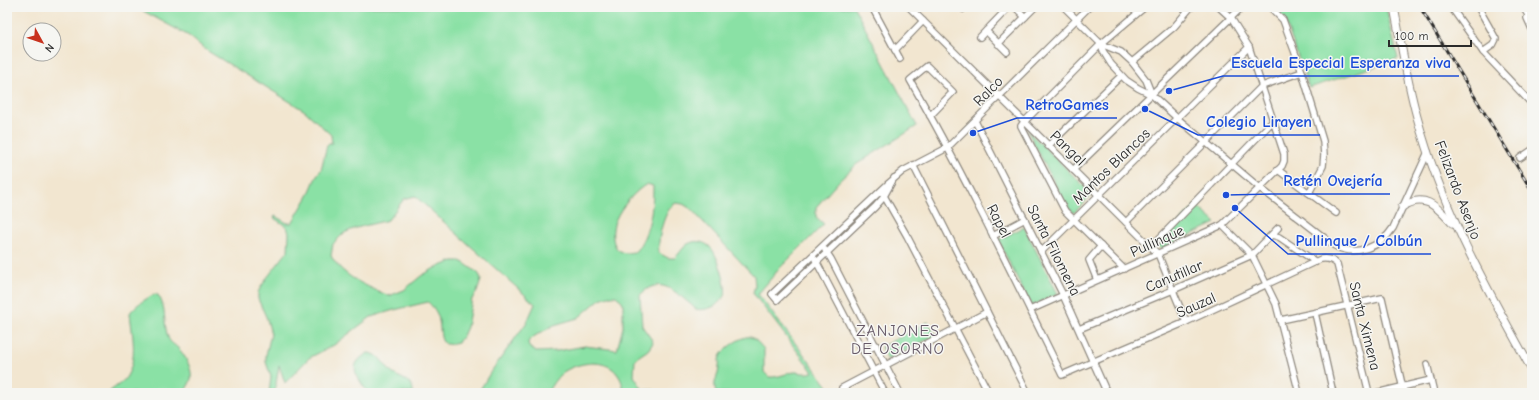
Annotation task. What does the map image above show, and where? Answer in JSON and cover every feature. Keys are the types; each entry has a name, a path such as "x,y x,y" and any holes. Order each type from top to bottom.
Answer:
{"street":[{"path":"872,7 900,59"},
{"name":"Pangal","path":"909,7 998,97 1151,246 1158,254 1186,322"},
{"path":"960,7 963,9 965,7"},
{"path":"980,37 1009,7"},
{"path":"1015,7 1025,17"},
{"path":"998,44 1035,7"},
{"path":"1064,7 1101,44 1121,52 1132,62 1142,74 1152,94"},
{"name":"Ralco","path":"894,178 884,196 874,208 777,300 772,294 881,190 894,178 913,165 947,148 1089,7"},
{"path":"1124,269 1065,211 1021,126 1101,44 1145,7"},
{"path":"1132,62 1174,27 1191,7"},
{"path":"1220,7 1231,18 1249,47 1284,154 1283,164 1278,170 1336,213"},
{"path":"1073,170 1242,7"},
{"path":"1270,7 1283,20 1302,72 1323,141 1323,166 1309,193"},
{"name":"Felizardo Asenjo","path":"1394,7 1417,116 1446,202 1456,228 1477,272 1532,370"},
{"path":"1451,7 1483,52 1532,104"},
{"path":"1478,7 1496,39 1493,46 1483,52"},
{"path":"1523,7 1530,14 1527,21 1532,29"},
{"path":"895,50 923,21"},
{"path":"986,31 1007,52"},
{"path":"1101,44 1106,57 1121,76 1132,85 1152,94 1177,118 1260,188 1335,246 1346,250 1368,248 1383,240 1393,228 1428,152"},
{"name":"Mantos Blancos","path":"1041,252 1249,47"},
{"name":"Rapel","path":"930,116 953,92 927,66 910,80 993,236 1062,375"},
{"path":"1126,222 1262,86 1302,72"},
{"path":"1048,146 1121,76"},
{"name":"Santa Filomena","path":"975,121 1064,295 1107,393"},
{"path":"1151,246 1273,121"},
{"path":"1520,158 1532,150"},
{"path":"913,165 1028,393"},
{"name":"Pullinque","path":"1030,310 1222,225 1278,170"},
{"path":"881,190 989,393"},
{"path":"1402,207 1408,203 1417,201 1430,203 1440,209 1456,228"},
{"path":"993,236 1025,219"},
{"path":"1222,225 1252,255 1276,304 1299,393"},
{"name":"Canutillar","path":"1079,329 1252,255 1278,228"},
{"path":"1272,235 1279,236 1316,262"},
{"path":"822,246 827,252 900,393"},
{"path":"1098,280 1089,261 1090,257 1101,246"},
{"path":"812,255 817,261 885,393"},
{"name":"Sauzal","path":"1062,375 1267,286 1321,259 1332,260 1337,264"},
{"name":"Santa Ximena","path":"1337,264 1369,393"},
{"path":"1281,320 1382,298 1403,390"},
{"path":"842,388 987,312"},
{"path":"1315,313 1334,393"},
{"path":"864,352 876,345"},
{"path":"1427,364 1434,393"},
{"path":"1376,393 1403,390 1431,380"}],"green space":[{"path":"136,7 854,7 917,126 857,164 839,181 816,207 816,217 824,224 779,269 758,294 833,393 716,393 715,382 719,370 719,359 724,351 742,338 746,337 754,339 764,349 764,372 769,377 776,377 793,372 813,372 753,293 755,285 754,276 691,209 683,204 676,203 668,211 662,225 659,241 659,253 668,258 675,258 684,247 692,242 706,244 713,250 719,263 726,291 725,296 716,305 701,310 695,308 671,289 659,285 647,289 640,295 642,326 653,343 648,350 635,359 634,376 643,390 654,390 658,393 624,393 620,379 613,369 607,366 592,363 576,366 562,373 547,393 478,393 490,373 527,322 535,304 415,196 404,199 388,220 356,228 344,233 333,244 331,256 336,264 349,276 364,285 389,296 404,290 421,276 433,269 453,261 460,261 464,263 478,273 481,280 477,292 472,299 467,327 462,338 458,343 451,344 447,344 442,340 438,316 428,302 394,310 371,317 334,345 309,358 285,383 279,365 274,393 269,393 271,377 266,362 266,355 271,334 267,319 258,299 258,292 266,279 288,251 289,233 287,227 274,218 275,216 287,223 292,223 321,170 327,145 332,143 331,135 305,111 206,50 189,36","holes":["647,184 653,186 653,194 650,220 644,237 635,252 621,252 614,244 614,223 621,209 629,199","608,296 616,296 622,301 623,304 623,327 617,350 585,346 557,351 536,352 529,347 528,342 533,337 554,325 578,318 600,299"]},
{"path":"1272,7 1386,7 1398,59 1309,88 1285,20"},
{"path":"1027,130 1092,194 1074,213 1067,207"},
{"path":"1196,205 1216,223 1161,249 1157,245"},
{"path":"1024,227 1058,294 1031,306 998,240"},
{"path":"154,294 158,295 163,305 169,339 181,351 188,363 191,371 190,383 184,393 108,393 121,383 127,376 130,369 133,353 133,337 130,313 137,305"},
{"path":"928,322 936,335 887,359 881,347"},
{"path":"368,353 379,357 392,373 411,384 413,387 413,393 368,393 358,377 355,367 357,362"}],"railway":[{"path":"1420,7 1532,191"}],"place":[{"name":"Escuela Especial Esperanza viva","path":"1169,91"},
{"name":"Colegio Lirayen","path":"1145,109"},
{"name":"RetroGames","path":"973,133"},
{"name":"Retén Ovejería","path":"1226,195"},
{"name":"Pullinque / Colbún","path":"1235,208"}],"district":[{"name":"ZANJONES DE OSORNO","path":"898,340"}]}
